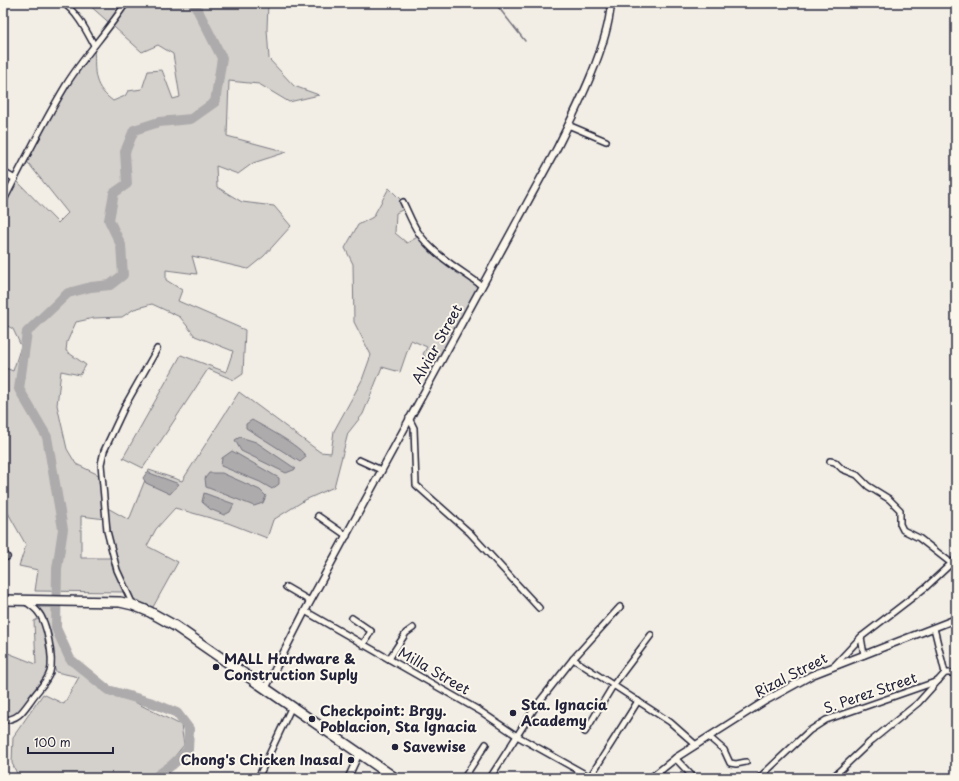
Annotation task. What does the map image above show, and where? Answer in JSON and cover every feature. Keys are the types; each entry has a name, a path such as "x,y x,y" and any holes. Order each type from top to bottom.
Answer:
{"highway":[{"path":"3,600 108,601 133,605 162,618 395,778"}],"street":[{"path":"63,3 68,6 83,26 94,45"},
{"path":"3,202 66,85 126,3"},
{"name":"Alviar Street","path":"265,689 310,601 347,536 381,470 568,125 603,39 611,3"},
{"path":"568,125 606,141"},
{"path":"3,172 15,179"},
{"path":"403,202 418,232 425,241 453,265 482,286"},
{"path":"133,605 117,570 107,530 101,464 104,451 126,404 157,349"},
{"path":"409,418 414,428 416,485 466,529 539,608"},
{"path":"359,460 381,470"},
{"path":"830,461 838,464 842,469 857,475 868,486 889,499 900,510 900,524 903,530 919,538 951,563"},
{"path":"318,516 347,536"},
{"path":"3,552 7,557"},
{"path":"833,667 861,637 926,586 956,559"},
{"path":"286,587 310,601"},
{"path":"3,720 11,720 18,716 45,682 50,671 51,651 42,617 27,600"},
{"path":"490,778 536,706 573,659 620,606"},
{"name":"Milla Street","path":"305,611 480,711 517,736 591,777"},
{"path":"352,618 371,630 363,645"},
{"name":"Rizal Street","path":"651,778 675,758 765,701 812,675 956,619"},
{"path":"389,659 406,633 413,628"},
{"path":"934,628 945,673"},
{"path":"585,732 614,684 651,635"},
{"path":"861,637 864,655"},
{"path":"573,659 614,684 678,728 696,745"},
{"path":"832,778 870,742 918,702 945,673 956,673"},
{"name":"S. Perez Street","path":"759,778 809,730 826,720 938,681"},
{"path":"591,777 638,701"},
{"path":"258,778 292,706"},
{"path":"709,737 724,750 730,763 736,764 746,762"},
{"path":"464,778 486,744"},
{"path":"348,778 359,754"},
{"path":"675,758 694,778"}],"shaded area":[{"path":"87,3 268,3 267,29 269,59 294,86 319,95 289,102 259,84 229,81 227,136 287,152 253,163 238,174 216,166 217,187 242,202 274,206 291,226 264,256 248,269 192,256 197,274 166,270 166,280 182,290 178,301 245,330 243,374 234,380 208,369 143,468 123,458 181,355 226,372 233,351 195,336 180,317 152,304 134,309 122,317 94,318 76,322 67,342 66,351 86,365 80,375 61,371 57,405 67,449 76,464 101,476 104,506 129,520 149,470 182,481 239,392 320,452 331,453 334,431 362,380 371,355 354,322 353,264 345,248 358,225 373,217 389,188 403,202 406,208 396,213 395,233 407,243 421,235 482,286 436,371 423,354 427,347 411,340 400,372 382,367 363,414 348,433 334,487 305,500 273,520 267,538 228,523 175,508 156,529 147,546 178,562 153,607 130,598 121,579 123,592 35,591 38,570 19,566 26,545 3,504 3,367 13,371 21,346 13,329 4,324 7,308 3,296 3,201 15,179 58,223 68,213 25,159 66,85 94,45 97,82 106,95 113,101 125,96 128,91 142,89 148,71 162,70 173,99 180,97 173,54 158,45 142,52","holes":["81,516 105,519 113,558 81,558"]},
{"path":"252,420 290,442 306,457 300,462 246,428 246,424"},
{"path":"240,437 256,442 296,469 286,473 241,451 235,440"},
{"path":"232,451 279,478 279,484 272,489 260,482 221,466 222,458"},
{"path":"147,472 179,484 170,494 146,483 143,478"},
{"path":"209,473 222,473 260,490 266,496 263,503 254,506 206,487 205,478"},
{"path":"204,493 234,504 230,512 224,515 210,509 202,502"},
{"path":"38,607 54,607 56,628 70,659 106,688 181,725 184,745 171,761 147,778 19,778 12,763 13,737 43,694 64,704 79,677 56,672 52,661 50,671 21,714 3,720 3,651 36,664 34,621 42,617"}],"waterway":[{"path":"154,778 172,765 188,750 189,729 177,713 153,703 108,690 70,659 56,628 57,569 63,529 47,437 19,389 27,332 68,293 91,287 110,285 123,275 121,245 109,220 114,193 127,184 125,152 134,130 159,122 191,119 215,102 222,58 194,3"},
{"path":"495,3 525,41"}],"place":[{"name":"MALL Hardware & Construction Suply","path":"216,667"},
{"name":"Sta. Ignacia Academy","path":"513,713"},
{"name":"Checkpoint: Brgy. Poblacion, Sta Ignacia","path":"312,719"},
{"name":"Savewise","path":"395,747"},
{"name":"Chong's Chicken Inasal","path":"351,760"}]}
